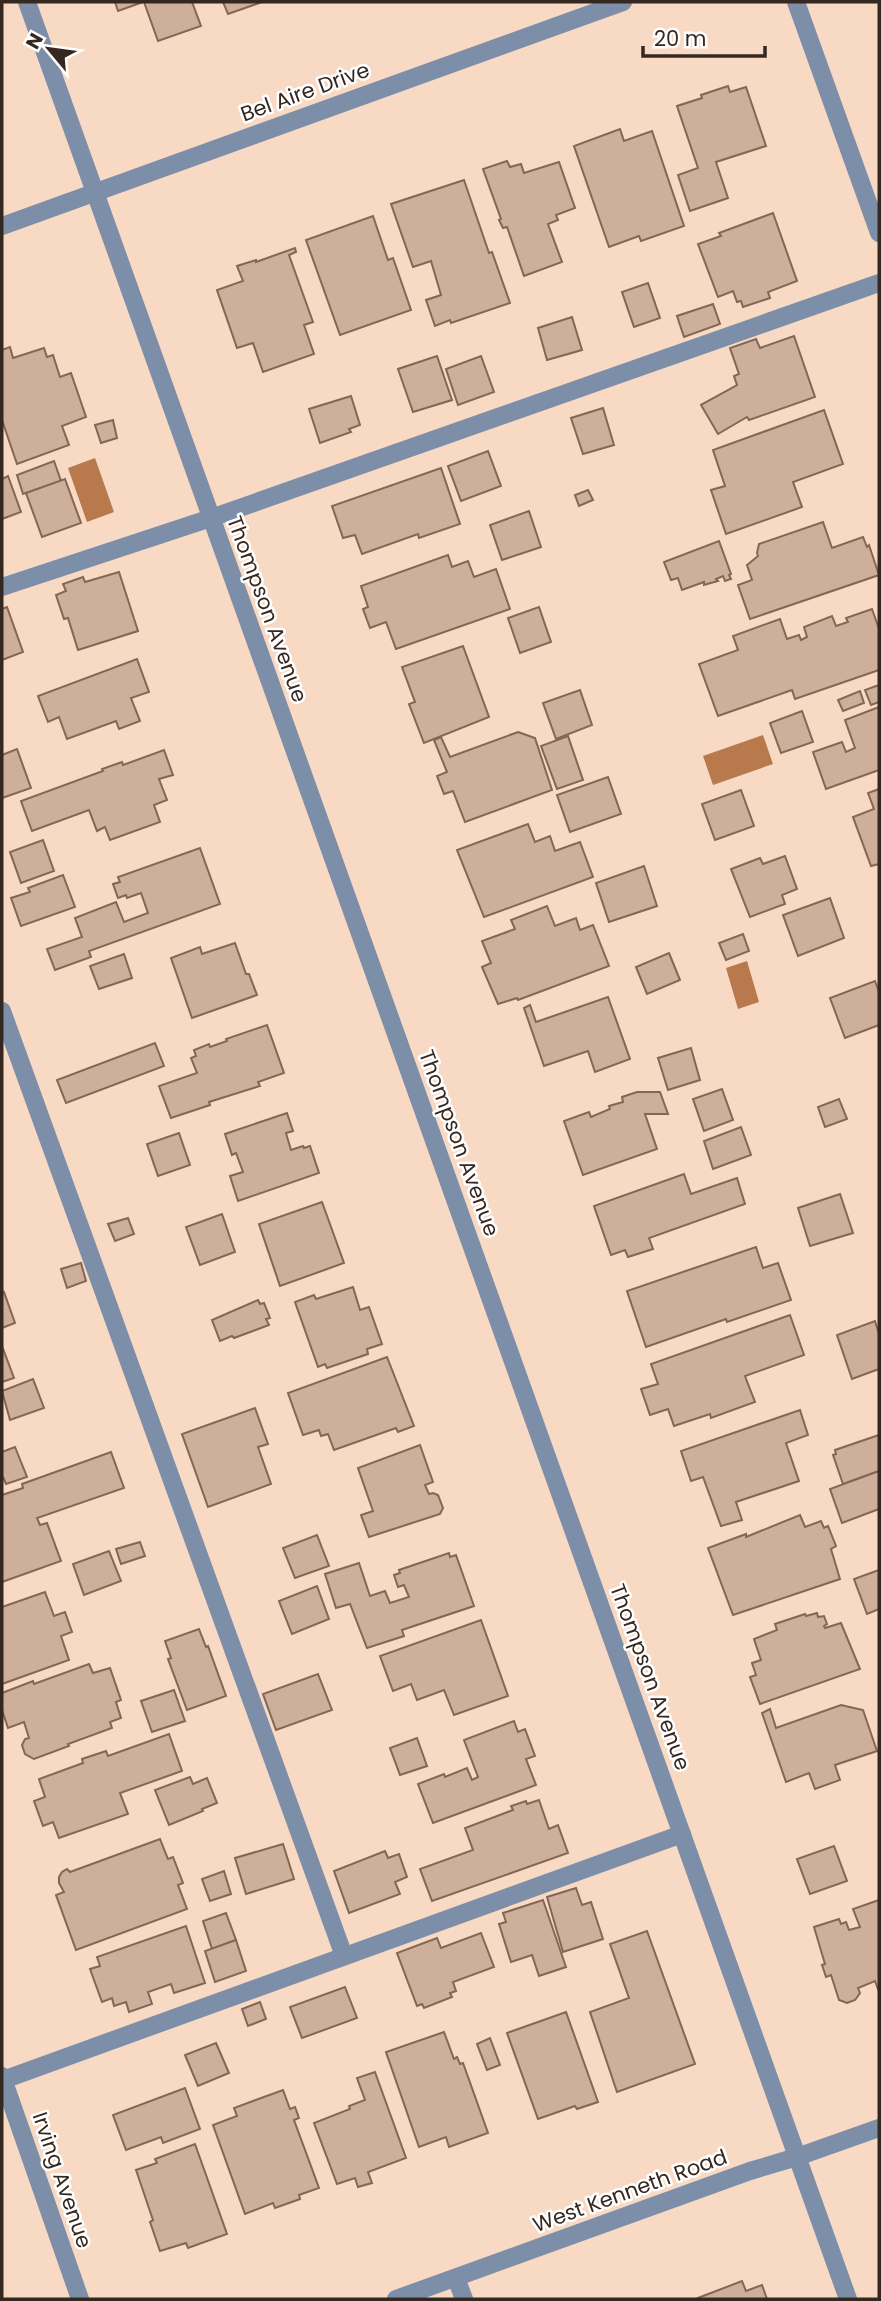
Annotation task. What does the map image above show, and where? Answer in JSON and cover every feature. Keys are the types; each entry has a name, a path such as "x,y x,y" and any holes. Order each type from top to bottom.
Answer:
{"street":[{"name":"Thompson Avenue","path":"27,2 848,2299"},
{"name":"Bel Aire Drive","path":"2,226 623,2"},
{"path":"796,2 879,233"},
{"path":"2,587 211,518 879,283"},
{"path":"2,1011 344,1956"},
{"path":"2,2078 682,1834"},
{"name":"Irving Avenue","path":"2,2078 80,2299"},
{"name":"West Kenneth Road","path":"396,2299 879,2127"},
{"path":"456,2278 464,2299"}],"shaded area":[{"path":"95,458 114,512 87,522 68,468"},
{"path":"763,735 773,764 713,785 703,756"},
{"path":"747,961 759,1002 738,1009 726,968"}],"building":[{"path":"115,2 143,2 118,11"},
{"path":"144,2 192,2 201,26 158,41"},
{"path":"223,2 262,2 228,14"},
{"path":"728,86 730,92 746,87 766,146 716,162 728,198 690,211 678,175 698,168 677,106"},
{"path":"620,129 624,141 652,131 684,226 641,241 639,236 609,247 574,146"},
{"path":"507,161 510,167 521,164 524,173 559,162 575,208 556,215 558,220 548,224 562,262 524,276 507,227 503,228 499,220 501,219 483,169"},
{"path":"464,180 489,253 492,252 510,303 435,326 426,300 441,295 431,261 413,267 391,204"},
{"path":"773,213 797,281 768,292 770,298 743,307 741,301 737,302 733,291 718,297 698,244 721,236 719,233"},
{"path":"373,216 388,260 393,258 411,310 340,335 306,240"},
{"path":"295,248 296,252 289,255 313,322 304,325 314,354 263,372 253,343 237,348 217,290 243,281 237,266"},
{"path":"648,283 660,318 634,327 622,292"},
{"path":"713,304 720,324 684,337 677,316"},
{"path":"572,317 582,350 547,360 538,328"},
{"path":"794,336 815,397 749,420 747,417 718,434 701,405 737,385 734,376 739,374 730,348 756,339 760,348"},
{"path":"10,347 13,358 44,348 47,357 53,355 60,377 71,373 86,417 62,426 69,445 17,464 2,420 2,350"},
{"path":"437,356 452,400 413,412 398,369"},
{"path":"481,356 494,392 458,405 446,369"},
{"path":"351,396 360,425 349,429 351,432 320,443 309,409"},
{"path":"603,408 614,445 583,454 571,418"},
{"path":"824,410 843,464 793,482 802,507 726,534 711,490 725,486 713,450"},
{"path":"113,420 117,438 101,443 95,425"},
{"path":"488,451 501,486 461,501 448,466"},
{"path":"54,461 61,481 23,494 17,475"},
{"path":"441,468 460,524 419,538 418,534 362,554 355,535 343,538 332,506"},
{"path":"8,476 21,512 2,519 2,479"},
{"path":"65,479 81,523 42,537 26,493"},
{"path":"588,490 593,500 579,506 575,495"},
{"path":"529,511 541,547 502,560 490,525"},
{"path":"823,522 832,548 863,537 867,547 869,545 879,575 750,619 738,585 752,580 747,565 758,556 759,544"},
{"path":"719,541 731,579 725,581 723,576 716,579 718,581 704,585 704,582 682,590 678,578 671,580 664,562"},
{"path":"448,555 452,567 468,561 474,577 496,569 510,609 396,649 386,622 370,628 363,609 368,607 361,586"},
{"path":"119,572 138,631 78,650 68,618 64,619 56,595 66,591 63,584 83,577 85,582"},
{"path":"7,607 23,652 2,660 2,609"},
{"path":"539,607 551,642 520,653 508,618"},
{"path":"872,609 879,629 879,670 795,699 792,690 718,716 699,664 738,650 733,636 780,619 787,639 799,635 801,640 807,637 804,627 832,616 836,626 848,622 846,618"},
{"path":"463,646 489,717 424,743 409,704 415,702 402,667"},
{"path":"137,659 149,692 131,698 140,721 119,729 116,721 67,739 59,717 48,722 38,696"},
{"path":"879,685 879,702 871,705 865,690"},
{"path":"580,690 592,725 556,739 543,703"},
{"path":"860,691 864,703 843,711 838,700"},
{"path":"879,707 879,770 826,789 813,752 842,742 846,752 855,748 845,720"},
{"path":"802,711 813,742 781,753 770,723"},
{"path":"518,732 535,738 552,790 465,822 453,791 444,794 437,776 447,772 434,740 441,737 450,757"},
{"path":"568,736 583,780 557,789 541,746"},
{"path":"17,749 31,788 2,798 2,755"},
{"path":"164,750 173,775 159,779 167,800 154,805 160,822 110,840 105,827 97,831 89,810 32,831 21,801 103,771 102,769 122,762 123,765"},
{"path":"608,777 621,814 570,832 557,795"},
{"path":"879,789 879,864 871,866 853,817 874,809 868,793"},
{"path":"741,790 754,826 715,840 702,804"},
{"path":"528,824 535,842 550,836 555,851 580,842 593,877 484,917 457,850"},
{"path":"43,840 54,871 21,883 10,852"},
{"path":"200,848 220,904 89,951 91,957 55,970 47,949 82,937 75,918 116,902 124,922 148,913 141,893 118,898 113,884 120,882 118,877"},
{"path":"785,856 797,889 782,895 785,904 750,917 731,869 760,858 763,864"},
{"path":"644,866 657,906 609,922 596,883"},
{"path":"63,875 75,907 21,926 11,898 30,892 28,888"},
{"path":"830,898 844,938 798,956 783,915"},
{"path":"547,906 555,926 576,918 580,930 593,925 609,966 518,1000 517,998 498,1004 482,967 491,963 482,941 515,929 511,920"},
{"path":"743,934 749,951 726,960 719,943"},
{"path":"235,943 257,995 192,1018 171,958 200,947 202,954"},
{"path":"669,953 680,980 647,994 636,967"},
{"path":"124,954 132,978 99,989 90,966"},
{"path":"875,981 879,992 879,1025 845,1038 830,998"},
{"path":"608,997 630,1059 595,1072 588,1051 544,1066 524,1008 530,1005 536,1022"},
{"path":"267,1025 284,1073 258,1082 260,1086 209,1102 210,1105 171,1118 159,1086 197,1073 191,1058 196,1056 194,1050 209,1044 210,1047"},
{"path":"155,1043 164,1066 66,1103 57,1080"},
{"path":"691,1048 700,1080 668,1090 658,1058"},
{"path":"722,1089 733,1120 704,1131 693,1099"},
{"path":"637,1092 660,1092 668,1114 645,1114 657,1149 583,1175 564,1121 589,1112 591,1117 610,1109 609,1106 623,1102 622,1097"},
{"path":"839,1099 847,1119 825,1127 818,1107"},
{"path":"287,1113 293,1131 286,1133 291,1150 310,1146 319,1173 238,1201 230,1176 243,1172 236,1153 232,1155 225,1134"},
{"path":"741,1127 751,1155 713,1169 704,1141"},
{"path":"179,1133 190,1165 158,1176 147,1144"},
{"path":"684,1174 691,1194 737,1178 745,1204 649,1238 653,1249 628,1257 625,1250 611,1255 594,1206"},
{"path":"840,1194 853,1233 810,1246 798,1208"},
{"path":"322,1202 344,1263 280,1286 259,1224"},
{"path":"222,1214 235,1252 200,1265 186,1227"},
{"path":"128,1218 134,1234 115,1241 108,1224"},
{"path":"756,1247 763,1268 778,1263 791,1300 646,1347 627,1291"},
{"path":"81,1263 86,1281 67,1288 61,1269"},
{"path":"353,1287 360,1310 369,1307 382,1344 367,1349 368,1354 327,1368 325,1364 318,1367 295,1302 314,1295 316,1299"},
{"path":"4,1292 15,1323 2,1328 2,1293"},
{"path":"258,1300 260,1304 264,1303 270,1318 266,1319 269,1325 220,1341 212,1320"},
{"path":"790,1315 804,1355 745,1376 755,1402 711,1418 710,1414 674,1426 668,1409 650,1415 641,1389 658,1384 651,1364"},
{"path":"875,1321 879,1334 879,1369 852,1379 837,1335"},
{"path":"2,1346 14,1378 2,1382"},
{"path":"387,1357 414,1426 398,1432 396,1428 334,1450 328,1434 321,1436 319,1430 303,1435 288,1393"},
{"path":"33,1379 44,1408 10,1420 2,1391"},
{"path":"255,1408 268,1444 258,1447 271,1484 208,1507 182,1434"},
{"path":"800,1410 808,1435 786,1443 799,1481 736,1502 742,1520 721,1526 703,1477 691,1481 681,1451"},
{"path":"879,1435 879,1471 843,1484 833,1455 836,1454 835,1450"},
{"path":"420,1445 433,1482 425,1485 429,1494 438,1495 443,1508 440,1514 369,1537 361,1515 373,1511 358,1468"},
{"path":"15,1447 27,1477 6,1484 2,1477 2,1452"},
{"path":"111,1452 124,1488 37,1518 40,1525 47,1523 61,1561 2,1582 2,1495 23,1488 22,1484"},
{"path":"879,1471 879,1509 842,1523 830,1489"},
{"path":"800,1515 805,1527 821,1521 824,1528 828,1526 836,1546 831,1549 840,1579 733,1615 708,1548 746,1534 746,1537"},
{"path":"317,1535 329,1566 295,1578 283,1548"},
{"path":"140,1542 145,1556 121,1564 116,1549"},
{"path":"109,1551 121,1581 84,1595 73,1564"},
{"path":"449,1553 450,1557 456,1555 474,1606 402,1630 404,1636 367,1648 350,1604 336,1608 325,1574 359,1563 370,1596 385,1591 390,1603 409,1597 404,1585 398,1587 394,1575 400,1573 399,1570"},
{"path":"879,1570 879,1609 867,1614 854,1579"},
{"path":"317,1586 329,1619 292,1634 279,1601"},
{"path":"45,1592 54,1616 65,1612 72,1632 61,1636 69,1660 2,1684 2,1607"},
{"path":"817,1613 818,1617 824,1616 827,1624 825,1628 841,1623 860,1669 760,1704 750,1677 756,1675 752,1663 761,1660 754,1639 777,1630 775,1624"},
{"path":"481,1620 508,1696 454,1715 444,1690 417,1700 411,1684 393,1691 380,1656"},
{"path":"199,1629 226,1696 187,1710 168,1659 171,1658 165,1641"},
{"path":"89,1664 93,1673 110,1668 121,1700 116,1702 121,1718 110,1722 112,1728 68,1744 69,1746 34,1759 25,1754 22,1745 25,1739 29,1738 24,1722 8,1728 2,1710 2,1693"},
{"path":"318,1674 332,1710 276,1730 263,1694"},
{"path":"174,1690 185,1721 152,1732 141,1701"},
{"path":"841,1705 863,1710 877,1751 835,1765 840,1780 815,1789 809,1773 786,1782 762,1713 770,1709 776,1728"},
{"path":"514,1721 518,1732 525,1729 535,1756 526,1759 536,1785 433,1823 418,1784 467,1768 472,1780 478,1777 464,1740"},
{"path":"169,1734 182,1771 120,1793 128,1814 59,1838 53,1822 43,1826 34,1801 45,1797 39,1779 83,1763 82,1759 106,1751 108,1756"},
{"path":"417,1738 427,1766 400,1775 390,1748"},
{"path":"190,1777 193,1784 207,1778 217,1803 169,1825 155,1790"},
{"path":"539,1800 549,1829 558,1825 568,1853 432,1901 420,1869 473,1850 465,1828 513,1810 511,1806"},
{"path":"160,1839 168,1859 173,1857 183,1883 178,1885 187,1909 76,1950 56,1895 64,1892 59,1883 62,1872 67,1869 70,1872"},
{"path":"283,1844 294,1879 246,1894 235,1858"},
{"path":"834,1846 847,1881 810,1894 797,1859"},
{"path":"385,1851 388,1858 399,1854 407,1877 395,1882 400,1894 349,1913 334,1871"},
{"path":"224,1871 231,1894 210,1901 202,1879"},
{"path":"576,1888 582,1905 591,1902 603,1939 563,1952 547,1897"},
{"path":"543,1900 566,1967 539,1976 532,1955 511,1962 499,1924 506,1922 503,1913"},
{"path":"879,1900 879,1992 875,1981 858,1988 860,1993 855,2000 847,2003 839,2000 831,1975 826,1977 814,1927 839,1919 841,1924 846,1922 849,1930 860,1927 853,1909"},
{"path":"226,1913 236,1940 212,1949 203,1921"},
{"path":"186,1926 205,1983 174,1993 171,1984 148,1992 152,2004 129,2012 126,2002 114,2006 112,1998 102,2002 90,1969 100,1966 97,1957"},
{"path":"647,1931 695,2064 617,2092 590,2012 629,1998 610,1944"},
{"path":"481,1933 494,1967 453,1982 456,1991 450,1993 452,1997 424,2008 422,2004 417,2006 397,1953 437,1938 441,1948"},
{"path":"236,1940 246,1971 215,1982 205,1951"},
{"path":"345,1987 357,2018 302,2038 290,2007"},
{"path":"260,2002 266,2019 248,2026 242,2009"},
{"path":"566,2012 598,2102 577,2109 575,2106 538,2119 507,2033"},
{"path":"444,2032 454,2059 457,2057 460,2064 463,2063 488,2133 449,2147 446,2137 419,2147 386,2052"},
{"path":"490,2038 500,2065 487,2070 477,2044"},
{"path":"216,2043 229,2073 198,2086 185,2055"},
{"path":"375,2072 406,2158 368,2172 372,2183 358,2187 355,2178 337,2184 314,2123 365,2100 357,2078"},
{"path":"185,2088 200,2129 163,2143 161,2137 126,2150 113,2115"},
{"path":"283,2090 290,2109 295,2107 299,2118 294,2120 319,2188 299,2195 300,2199 275,2208 273,2203 245,2214 213,2125 237,2116 234,2108"},
{"path":"195,2144 227,2234 188,2248 186,2243 160,2251 136,2170 157,2163 155,2159"},
{"path":"742,2281 746,2291 762,2285 767,2299 698,2298"}]}
